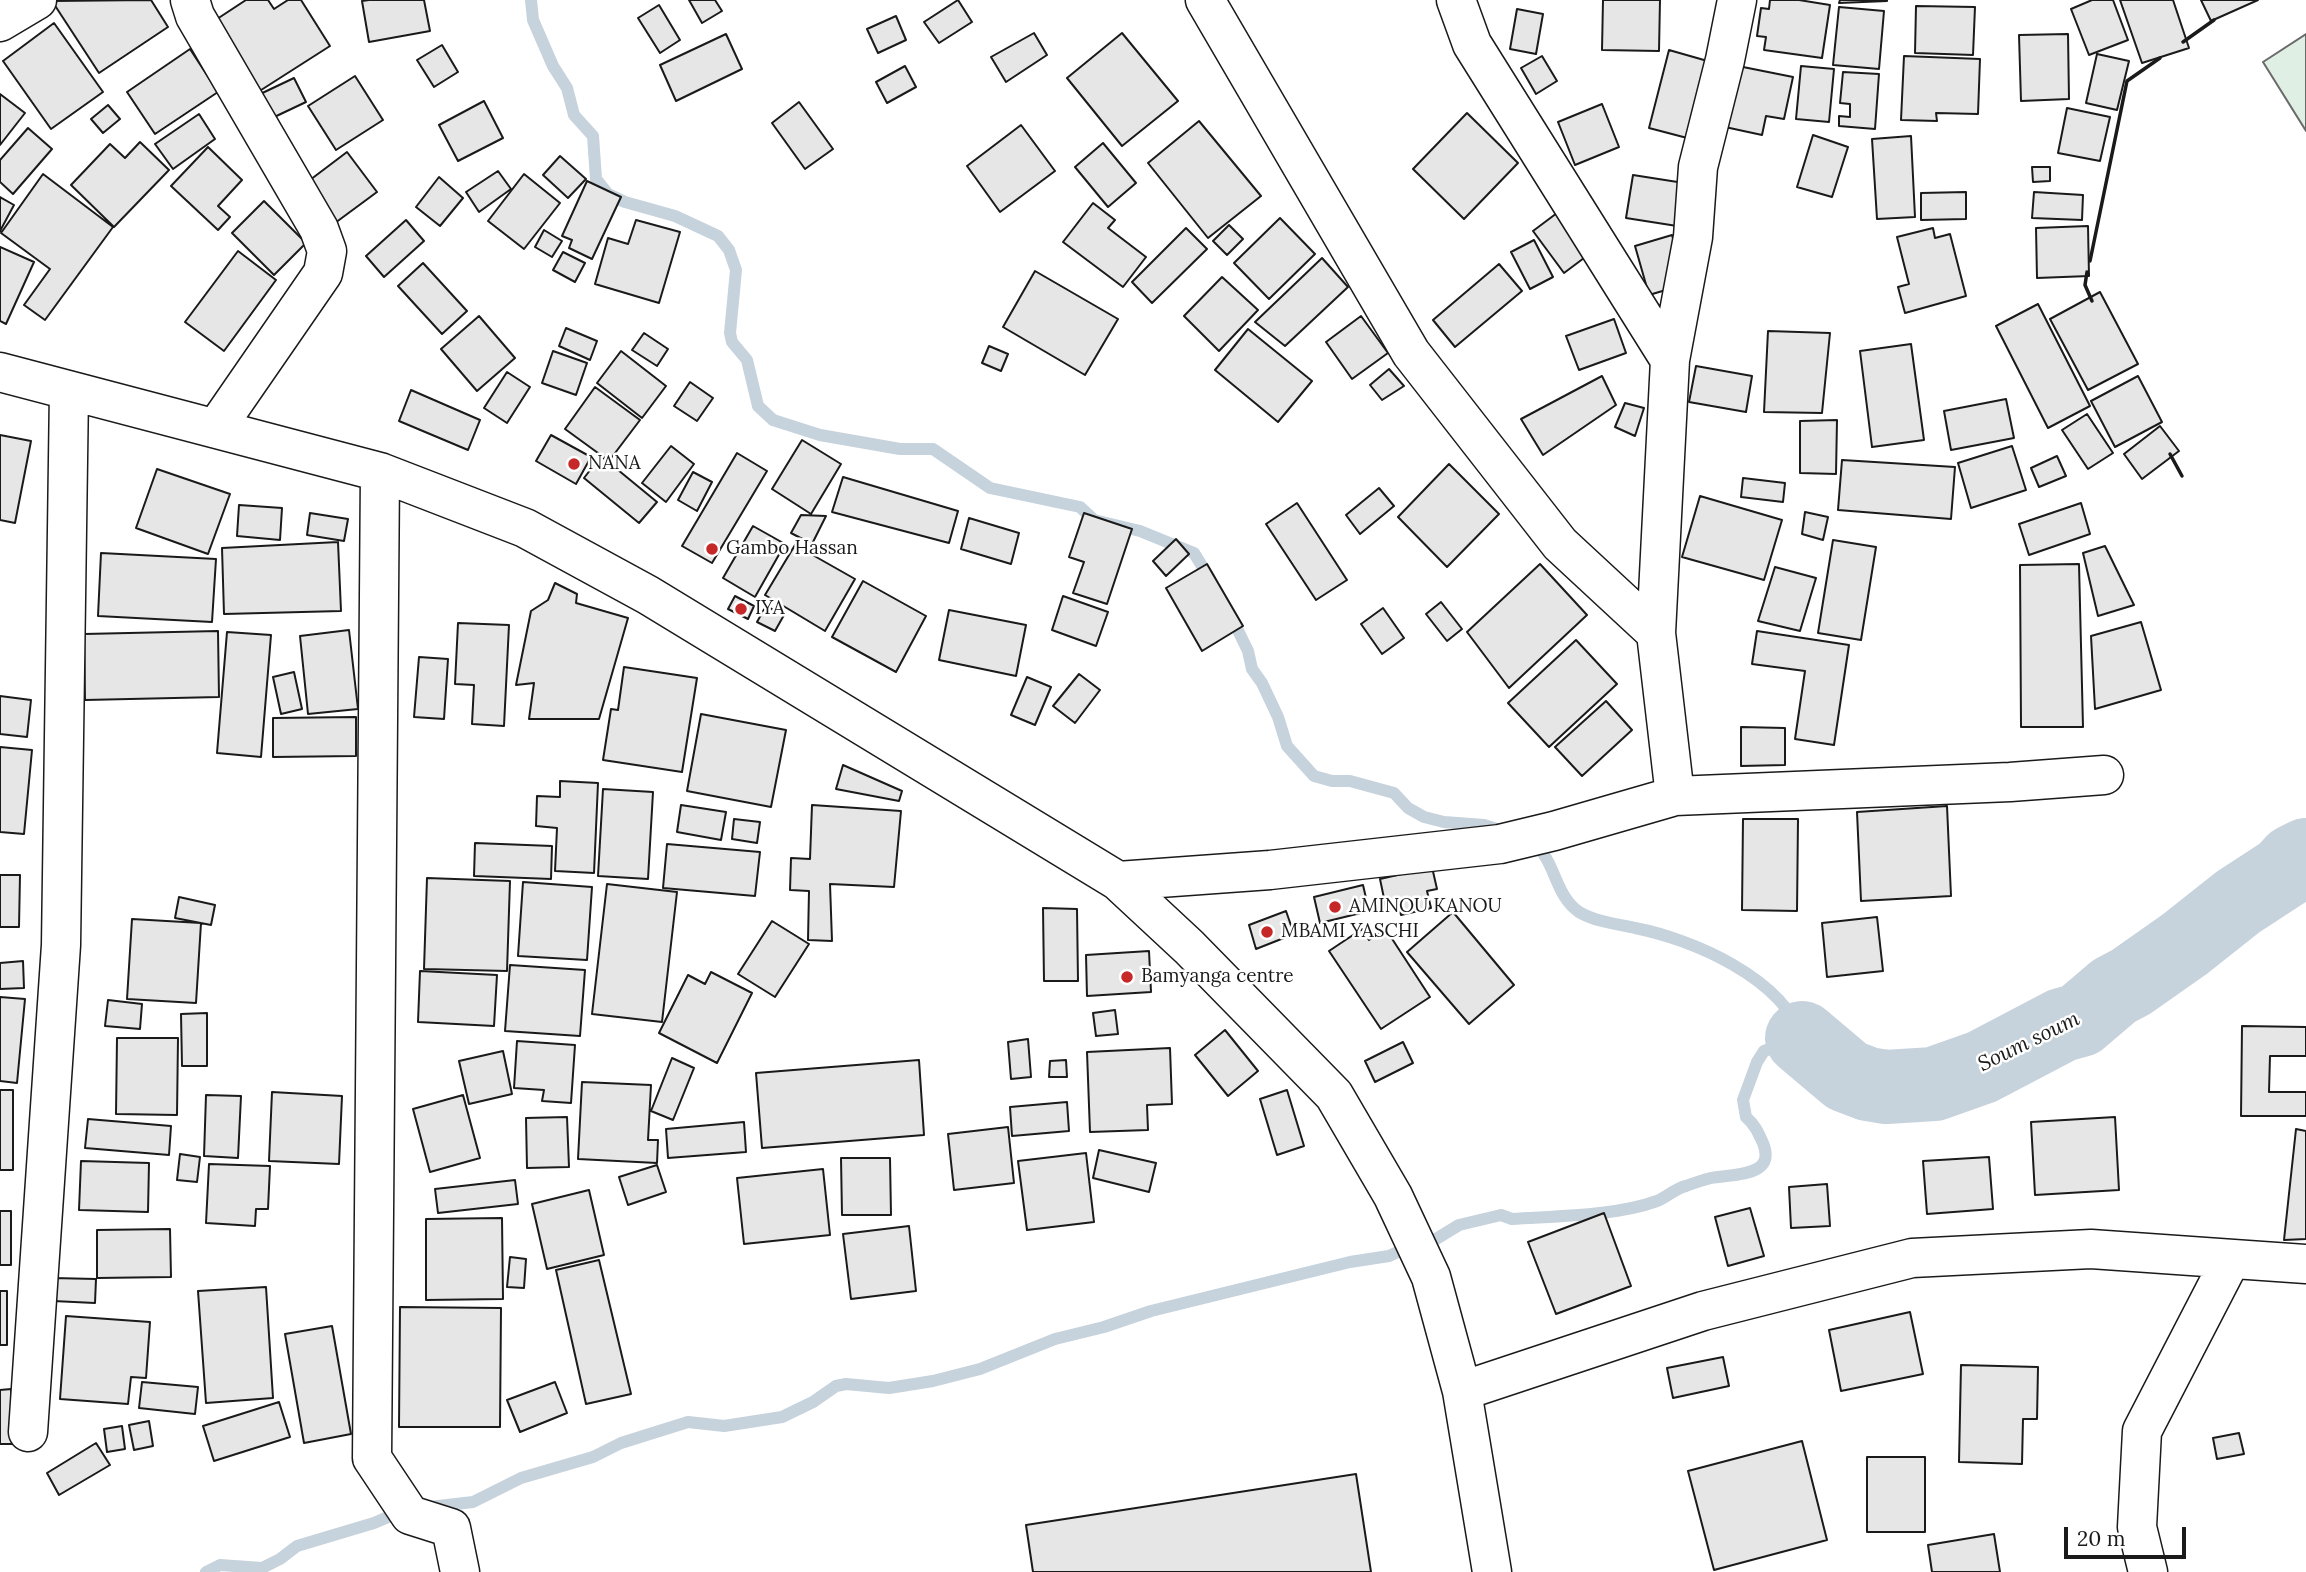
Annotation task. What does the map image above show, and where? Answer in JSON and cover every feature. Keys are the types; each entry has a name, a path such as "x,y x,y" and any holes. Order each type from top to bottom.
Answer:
{"street":[{"path":"0,22 37,0"},
{"path":"190,0 195,16 319,229 327,251 323,273 216,428"},
{"path":"1205,0 1411,353 1560,544 1656,634"},
{"path":"1457,0 1472,44 1670,360"},
{"path":"1675,796 1656,634 1670,360 1693,237 1698,167 1737,0"},
{"path":"0,372 380,472 524,527 648,594 1118,881 1189,947 1334,1096 1393,1196 1431,1278 1462,1391 1492,1572"},
{"path":"29,1432 61,945 69,391"},
{"path":"380,472 372,1458 410,1515 451,1528 460,1572"},
{"path":"1118,881 1270,870 1500,844 1675,796 2010,782 2104,775"},
{"path":"1462,1391 1703,1311 1912,1258 2091,1248 2306,1264"},
{"path":"2148,1572 2137,1527 2142,1431 2231,1259"}],"green space":[{"path":"2306,34 2306,131 2263,62"}],"building":[{"path":"151,0 168,27 99,73 52,1"},
{"path":"246,0 268,0 274,9 288,0 301,0 330,46 258,92 214,21"},
{"path":"424,0 430,31 369,42 362,1"},
{"path":"689,0 715,0 722,11 702,23"},
{"path":"958,0 972,22 939,43 924,22"},
{"path":"1603,0 1660,0 1659,51 1602,50"},
{"path":"1770,0 1799,0 1830,5 1822,58 1764,50 1766,37 1757,36 1761,8 1769,9"},
{"path":"1840,0 1887,0 1887,1 1839,3"},
{"path":"2092,0 2113,0 2128,40 2089,55 2071,9"},
{"path":"2120,0 2173,0 2189,48 2142,63"},
{"path":"2201,0 2258,0 2211,21"},
{"path":"659,5 680,40 660,53 638,18"},
{"path":"1916,6 1975,7 1973,55 1915,53"},
{"path":"1839,7 1884,11 1879,69 1833,65"},
{"path":"1517,9 1543,14 1536,54 1510,49"},
{"path":"896,16 906,40 878,53 867,29"},
{"path":"54,23 103,92 51,129 3,61"},
{"path":"1034,33 1047,55 1006,82 991,57"},
{"path":"1122,33 1178,101 1122,146 1067,78"},
{"path":"726,34 742,69 676,101 660,65"},
{"path":"2068,34 2069,99 2021,101 2019,35"},
{"path":"442,45 458,72 434,87 417,60"},
{"path":"190,49 218,92 155,134 127,92"},
{"path":"1669,50 1711,62 1691,139 1649,128"},
{"path":"2097,54 2129,61 2117,110 2086,103"},
{"path":"1542,56 1557,81 1536,94 1521,68"},
{"path":"1904,56 1980,59 1978,114 1936,113 1937,121 1901,120"},
{"path":"905,66 916,87 887,103 876,82"},
{"path":"1738,66 1793,77 1784,119 1766,116 1762,135 1725,127"},
{"path":"1801,66 1834,69 1829,122 1796,119"},
{"path":"1843,72 1879,74 1875,129 1839,126 1839,116 1850,117 1850,104 1840,103"},
{"path":"355,76 383,120 336,150 308,106"},
{"path":"294,78 306,102 268,120 256,96"},
{"path":"0,94 25,113 0,145"},
{"path":"484,101 503,138 458,161 439,125"},
{"path":"799,102 833,149 805,169 772,123"},
{"path":"1602,104 1619,147 1575,165 1558,122"},
{"path":"108,105 120,119 103,133 91,119"},
{"path":"2067,108 2110,117 2100,161 2058,153"},
{"path":"1467,113 1518,163 1464,219 1413,169"},
{"path":"199,114 215,139 173,169 155,144"},
{"path":"1199,121 1261,196 1208,238 1148,163"},
{"path":"1021,125 1055,171 1000,212 967,166"},
{"path":"28,128 52,149 13,194 0,182 0,160"},
{"path":"1813,135 1848,147 1832,197 1797,187"},
{"path":"1911,136 1915,217 1877,219 1872,139"},
{"path":"140,142 169,170 114,227 71,185 110,144 125,158"},
{"path":"1103,143 1136,183 1108,207 1075,167"},
{"path":"208,147 242,180 218,206 230,217 218,230 171,186"},
{"path":"347,152 377,192 335,223 306,183"},
{"path":"560,156 586,179 568,198 543,175"},
{"path":"2032,167 2050,167 2050,181 2033,182"},
{"path":"498,171 511,189 479,212 466,192"},
{"path":"43,174 113,227 45,320 24,305 50,269 1,233"},
{"path":"524,174 560,203 524,249 488,221"},
{"path":"1633,175 1684,183 1677,226 1626,218"},
{"path":"439,177 463,198 440,226 416,207"},
{"path":"587,181 621,197 592,259 569,248 572,240 562,236"},
{"path":"1966,192 1966,219 1921,220 1921,193"},
{"path":"2034,192 2083,195 2082,220 2032,218"},
{"path":"0,197 14,205 0,231"},
{"path":"264,201 306,243 274,275 232,233"},
{"path":"1093,203 1115,220 1108,228 1146,257 1123,287 1063,242"},
{"path":"1557,213 1588,255 1564,273 1533,231"},
{"path":"1280,218 1315,254 1269,299 1234,263"},
{"path":"406,220 424,241 384,277 366,256"},
{"path":"636,220 680,232 659,303 595,284 608,238 628,244"},
{"path":"1229,225 1243,239 1227,255 1213,241"},
{"path":"2088,226 2089,276 2037,278 2036,228"},
{"path":"1186,228 1207,249 1152,303 1132,282"},
{"path":"1933,228 1935,238 1950,234 1966,296 1905,313 1898,287 1909,284 1897,237"},
{"path":"544,230 562,241 552,257 535,247"},
{"path":"1672,235 1686,284 1649,295 1635,246"},
{"path":"1534,240 1553,277 1530,289 1511,252"},
{"path":"0,247 34,262 6,324 0,321"},
{"path":"238,251 276,280 224,351 185,322"},
{"path":"563,252 585,263 575,282 553,270"},
{"path":"1322,258 1348,287 1285,346 1255,322"},
{"path":"423,263 467,311 442,334 398,286"},
{"path":"1499,264 1522,291 1455,347 1433,320"},
{"path":"1035,271 1118,319 1085,375 1003,327"},
{"path":"1222,277 1258,310 1219,351 1184,316"},
{"path":"2100,292 2138,364 2088,390 2050,319"},
{"path":"2038,304 2090,406 2048,428 1996,326"},
{"path":"479,316 515,358 477,391 441,349"},
{"path":"1361,316 1388,353 1352,379 1326,342"},
{"path":"1614,319 1626,353 1579,370 1566,336"},
{"path":"566,328 597,341 590,360 559,346"},
{"path":"1248,329 1312,381 1278,422 1215,370"},
{"path":"1768,331 1830,333 1822,413 1764,412"},
{"path":"644,333 668,349 657,366 632,350"},
{"path":"1911,344 1924,440 1872,447 1860,351"},
{"path":"989,346 1008,354 1001,371 982,363"},
{"path":"553,351 587,363 576,395 542,383"},
{"path":"621,351 666,386 642,418 597,383"},
{"path":"1696,366 1752,376 1746,412 1689,402"},
{"path":"1389,369 1404,386 1382,400 1370,385"},
{"path":"507,372 530,387 507,423 484,408"},
{"path":"1602,376 1616,405 1543,455 1521,419"},
{"path":"2138,376 2162,422 2115,447 2091,401"},
{"path":"690,382 713,398 697,421 674,406"},
{"path":"595,387 640,420 609,461 565,429"},
{"path":"411,390 480,420 468,450 399,421"},
{"path":"2006,399 2014,438 1951,450 1944,411"},
{"path":"1625,403 1644,408 1635,436 1615,427"},
{"path":"2087,414 2113,453 2088,469 2062,430"},
{"path":"1837,420 1836,474 1800,473 1800,421"},
{"path":"2160,426 2179,451 2142,479 2124,454"},
{"path":"0,435 31,441 15,523 0,520"},
{"path":"551,435 591,457 576,484 536,461"},
{"path":"802,440 841,464 811,514 772,489"},
{"path":"671,446 694,464 666,502 642,483"},
{"path":"2012,446 2026,490 1971,508 1958,463"},
{"path":"737,453 767,471 712,563 682,546"},
{"path":"601,456 657,502 639,523 584,478"},
{"path":"2057,456 2066,476 2039,487 2031,468"},
{"path":"1842,460 1955,467 1951,519 1838,510"},
{"path":"1449,464 1499,514 1447,567 1398,517"},
{"path":"157,469 230,494 208,554 136,528"},
{"path":"693,472 712,482 697,511 678,500"},
{"path":"843,477 958,511 949,543 832,512"},
{"path":"1743,478 1785,483 1783,502 1741,497"},
{"path":"1379,488 1394,506 1360,534 1346,515"},
{"path":"1700,496 1782,520 1764,580 1682,557"},
{"path":"1297,503 1347,580 1316,600 1266,524"},
{"path":"2081,503 2090,534 2029,555 2019,524"},
{"path":"239,505 282,508 280,540 237,536"},
{"path":"1805,512 1828,517 1823,540 1802,534"},
{"path":"310,513 348,519 344,541 307,535"},
{"path":"1084,513 1132,529 1107,604 1073,593 1084,562 1069,557"},
{"path":"801,515 826,516 812,544 791,533"},
{"path":"969,518 1019,533 1011,564 961,549"},
{"path":"753,526 785,544 755,597 723,578"},
{"path":"1176,539 1189,554 1166,576 1153,561"},
{"path":"1833,540 1876,547 1861,640 1818,633"},
{"path":"338,542 341,611 224,614 222,548"},
{"path":"795,545 855,579 825,631 765,595"},
{"path":"2105,546 2134,605 2098,616 2083,553"},
{"path":"101,553 216,559 212,622 98,616"},
{"path":"1207,564 1243,626 1202,651 1166,588"},
{"path":"1540,564 1587,615 1509,688 1467,632"},
{"path":"2079,564 2083,727 2021,727 2020,565"},
{"path":"1775,567 1816,578 1800,631 1758,621"},
{"path":"863,581 926,616 896,672 832,637"},
{"path":"555,583 577,594 576,603 628,618 599,719 529,719 534,683 516,685 531,611 548,600"},
{"path":"735,596 754,606 748,619 728,609"},
{"path":"1063,596 1108,612 1096,646 1052,630"},
{"path":"1441,602 1462,629 1447,641 1426,614"},
{"path":"766,606 784,615 775,631 757,622"},
{"path":"1383,608 1404,638 1382,654 1361,624"},
{"path":"949,610 1026,625 1016,676 939,660"},
{"path":"2141,622 2161,690 2095,709 2091,636"},
{"path":"458,623 509,625 504,726 472,724 474,685 455,684"},
{"path":"349,630 358,709 308,714 300,636"},
{"path":"218,631 219,697 85,700 84,634"},
{"path":"1757,631 1849,645 1834,745 1795,739 1805,671 1752,664"},
{"path":"227,632 271,635 261,757 217,753"},
{"path":"1576,640 1617,684 1549,747 1508,703"},
{"path":"419,657 448,659 444,719 414,717"},
{"path":"624,667 697,678 682,772 603,760 611,709 618,710"},
{"path":"294,672 302,709 281,714 273,677"},
{"path":"1079,674 1100,690 1075,723 1053,706"},
{"path":"1027,677 1051,687 1035,725 1011,715"},
{"path":"0,696 31,700 27,737 0,734"},
{"path":"1606,701 1632,730 1582,776 1555,747"},
{"path":"701,714 786,730 771,807 687,791"},
{"path":"356,717 356,756 273,757 273,718"},
{"path":"1741,727 1785,728 1785,765 1741,766"},
{"path":"0,747 32,750 24,834 0,832"},
{"path":"843,765 902,791 899,801 836,789"},
{"path":"560,781 598,783 594,873 555,871 557,828 536,826 537,796 560,797"},
{"path":"603,789 653,792 648,879 598,876"},
{"path":"681,805 726,812 721,840 677,832"},
{"path":"812,805 901,811 894,887 830,884 832,941 808,940 809,891 790,890 791,858 810,859"},
{"path":"1947,806 1951,896 1861,901 1857,812"},
{"path":"734,819 760,822 757,843 732,839"},
{"path":"1743,819 1798,819 1797,911 1742,910"},
{"path":"475,843 552,846 551,879 474,876"},
{"path":"667,844 760,852 755,896 663,888"},
{"path":"1432,867 1437,889 1427,891 1431,908 1401,915 1399,906 1386,908 1380,879"},
{"path":"0,875 20,875 19,927 0,927"},
{"path":"427,878 510,881 507,971 424,969"},
{"path":"523,882 592,887 587,960 518,956"},
{"path":"607,884 677,892 662,1022 592,1014"},
{"path":"1363,885 1369,911 1320,923 1314,897"},
{"path":"179,897 215,905 211,925 175,918"},
{"path":"1043,908 1077,909 1078,981 1044,981"},
{"path":"1286,911 1294,934 1256,949 1249,925"},
{"path":"1453,912 1514,985 1469,1024 1407,952"},
{"path":"1877,917 1883,971 1827,977 1822,923"},
{"path":"132,919 201,923 196,1003 127,999"},
{"path":"772,921 809,944 775,997 738,974"},
{"path":"1385,928 1430,997 1381,1029 1329,951 1362,929 1369,940"},
{"path":"1149,951 1151,992 1087,996 1086,955"},
{"path":"23,961 24,988 0,989 0,963"},
{"path":"510,965 585,970 580,1036 505,1031"},
{"path":"420,971 497,975 494,1026 418,1022"},
{"path":"711,972 752,993 717,1063 659,1033 688,975 705,984"},
{"path":"0,997 25,999 17,1083 0,1081"},
{"path":"108,1000 142,1004 140,1029 105,1026"},
{"path":"1115,1010 1118,1034 1096,1036 1093,1013"},
{"path":"207,1013 207,1066 182,1066 181,1014"},
{"path":"2242,1026 2306,1027 2306,1056 2270,1056 2269,1092 2306,1092 2306,1116 2241,1116"},
{"path":"1225,1030 1258,1071 1228,1096 1195,1055"},
{"path":"117,1038 178,1038 177,1115 116,1114"},
{"path":"1028,1039 1031,1077 1011,1079 1008,1042"},
{"path":"517,1041 575,1045 571,1103 542,1101 544,1090 514,1088"},
{"path":"1403,1042 1413,1063 1375,1082 1365,1061"},
{"path":"1170,1048 1172,1104 1147,1105 1148,1130 1090,1132 1087,1052"},
{"path":"503,1051 512,1094 469,1104 459,1061"},
{"path":"672,1058 694,1068 673,1120 651,1111"},
{"path":"919,1060 924,1135 762,1148 756,1073"},
{"path":"1066,1060 1067,1077 1049,1077 1050,1061"},
{"path":"582,1082 651,1085 648,1140 658,1140 657,1163 578,1159"},
{"path":"0,1090 13,1090 13,1170 0,1170"},
{"path":"1287,1090 1304,1146 1277,1155 1260,1099"},
{"path":"272,1092 342,1096 339,1164 269,1161"},
{"path":"206,1095 241,1096 238,1158 204,1156"},
{"path":"463,1095 480,1158 430,1172 413,1109"},
{"path":"1067,1102 1069,1131 1012,1136 1010,1107"},
{"path":"567,1117 569,1167 527,1168 526,1118"},
{"path":"2115,1117 2119,1190 2035,1195 2031,1122"},
{"path":"88,1119 171,1126 169,1155 85,1148"},
{"path":"744,1122 746,1152 668,1158 666,1129"},
{"path":"1008,1127 1014,1183 954,1190 948,1134"},
{"path":"2296,1129 2306,1131 2306,1239 2284,1240"},
{"path":"1099,1150 1156,1163 1149,1192 1093,1178"},
{"path":"1086,1153 1094,1222 1027,1230 1018,1161"},
{"path":"180,1154 200,1157 197,1182 177,1180"},
{"path":"1989,1157 1993,1209 1927,1214 1923,1161"},
{"path":"841,1158 890,1158 891,1215 842,1215"},
{"path":"81,1161 149,1163 148,1212 79,1210"},
{"path":"209,1164 270,1166 268,1209 256,1209 255,1226 206,1223"},
{"path":"657,1165 666,1192 628,1205 619,1177"},
{"path":"823,1169 830,1235 744,1244 737,1178"},
{"path":"515,1180 518,1204 438,1213 435,1189"},
{"path":"1827,1184 1830,1226 1791,1228 1789,1187"},
{"path":"589,1190 604,1255 547,1269 532,1204"},
{"path":"1750,1208 1764,1256 1728,1266 1715,1217"},
{"path":"0,1211 11,1211 11,1265 0,1265"},
{"path":"1604,1213 1631,1286 1556,1314 1528,1242"},
{"path":"502,1218 503,1299 426,1300 426,1219"},
{"path":"909,1226 916,1291 851,1299 843,1234"},
{"path":"170,1229 171,1277 97,1278 97,1230"},
{"path":"510,1257 526,1259 524,1288 507,1287"},
{"path":"599,1260 631,1394 586,1404 556,1270"},
{"path":"53,1278 96,1279 95,1303 53,1301"},
{"path":"266,1287 273,1398 206,1403 198,1291"},
{"path":"0,1291 7,1291 7,1345 0,1345"},
{"path":"400,1307 501,1308 500,1427 399,1427"},
{"path":"1910,1312 1923,1374 1841,1391 1829,1330"},
{"path":"66,1316 150,1322 146,1378 131,1377 128,1404 60,1399"},
{"path":"332,1326 351,1434 304,1443 285,1334"},
{"path":"1723,1357 1729,1386 1673,1398 1667,1368"},
{"path":"1961,1365 2038,1367 2037,1419 2023,1419 2022,1464 1959,1462"},
{"path":"142,1382 198,1387 195,1414 139,1408"},
{"path":"555,1382 567,1413 520,1432 507,1400"},
{"path":"11,1389 12,1444 0,1444 0,1390"},
{"path":"279,1402 290,1437 214,1461 203,1426"},
{"path":"149,1421 153,1446 134,1450 129,1425"},
{"path":"122,1426 125,1449 107,1452 104,1429"},
{"path":"2239,1433 2244,1454 2217,1459 2213,1438"},
{"path":"1802,1441 1827,1540 1714,1570 1688,1471"},
{"path":"96,1443 110,1465 59,1495 47,1473"},
{"path":"1867,1457 1925,1457 1925,1532 1867,1532"},
{"path":"1356,1474 1371,1572 1033,1572 1026,1525"},
{"path":"1994,1534 2000,1572 1932,1572 1928,1545"}],"waterway":[{"path":"531,0 533,20 553,66 567,88 574,115 593,136 596,179 608,194 625,202 675,216 718,236 729,250 736,270 730,333 732,342 747,360 758,406 773,420 820,435 900,449 933,449 990,488 1080,507 1094,520 1140,531 1194,553 1210,579"},
{"path":"1231,616 1248,651 1252,669 1262,683 1278,717 1287,746 1314,776 1332,781 1350,781 1394,793 1408,808 1424,817 1444,822 1484,825 1503,831"},
{"path":"430,1507 473,1502 521,1478 593,1457 621,1443 688,1422 724,1426 782,1417 813,1402 836,1386 846,1384 889,1388 933,1381 980,1369 1055,1339 1104,1327 1151,1311 1350,1262 1389,1256 1422,1241 1436,1239 1459,1225 1501,1215 1512,1219 1623,1210 1657,1201 1679,1189 1711,1178 1758,1168 1766,1154 1758,1132 1746,1117 1743,1100 1757,1062 1764,1051 1802,1038 1792,1016 1776,997 1756,980 1708,952 1658,933 1599,920 1579,912 1564,896 1541,850 1533,843"},
{"name":"Soum soum","path":"1802,1038 1847,1076 1886,1087 1934,1084 1982,1067 2062,1025 2080,1020 2114,991 2185,944 2238,902 2306,855"},
{"path":"206,1572 220,1565 262,1568 297,1546 374,1523 402,1511"}],"wall":[{"path":"2183,42 2214,20"},
{"path":"2090,261 2127,81 2160,58"},
{"path":"2087,272 2085,285 2092,301"},
{"path":"2170,454 2182,476"}],"place":[{"name":"NANA","path":"574,464"},
{"name":"Gambo Hassan","path":"712,549"},
{"name":"IYA","path":"741,609"},
{"name":"AMINOU KANOU","path":"1335,907"},
{"name":"MBAMI YASCHI","path":"1267,932"},
{"name":"Bamyanga centre","path":"1127,977"}]}
